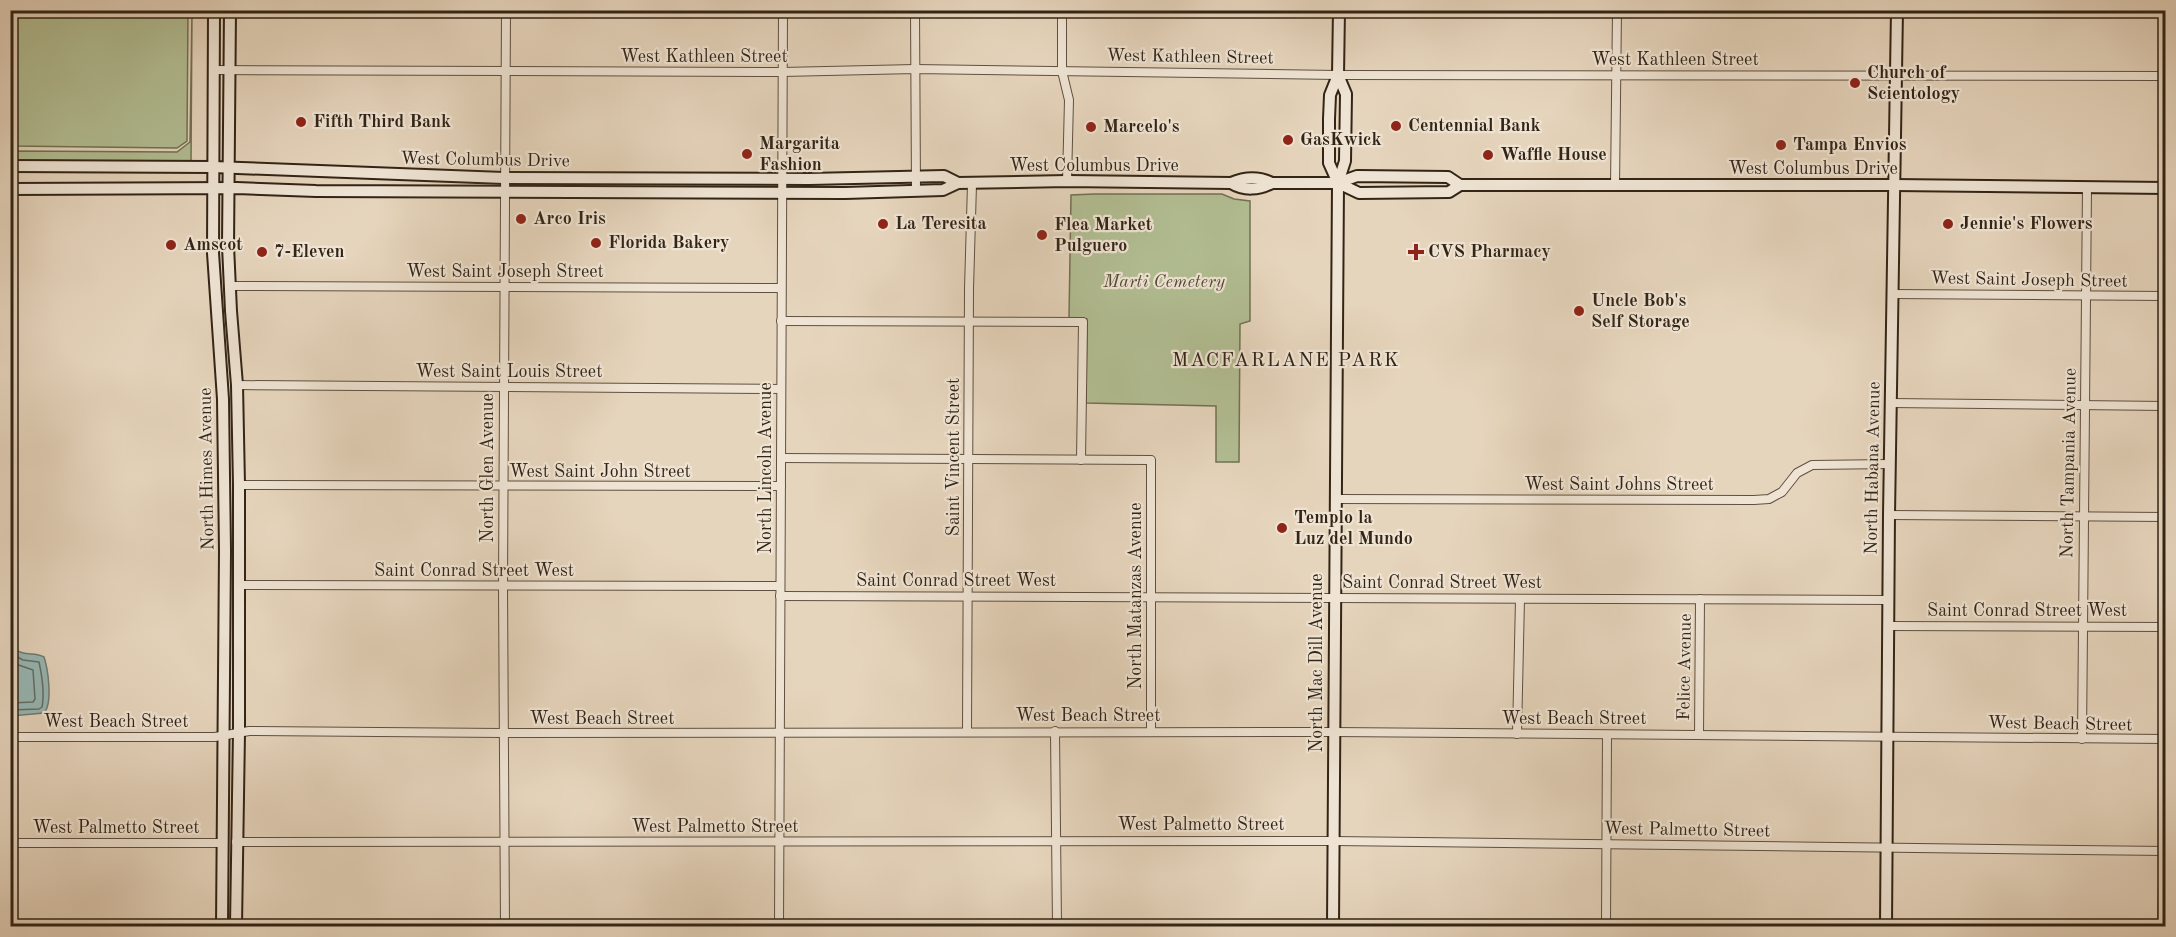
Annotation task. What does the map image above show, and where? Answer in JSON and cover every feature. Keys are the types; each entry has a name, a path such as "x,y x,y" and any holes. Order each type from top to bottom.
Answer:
{"street":[{"name":"North Himes Avenue","path":"214,10 214,285 223,399 224,488 225,736 221,847 222,927"},
{"name":"North Himes Avenue","path":"230,10 228,189 239,485 236,927"},
{"name":"North Glen Avenue","path":"505,927 503,287 506,10"},
{"name":"North Lincoln Avenue","path":"779,927 783,10"},
{"path":"915,10 916,191"},
{"path":"1062,10 1062,70 1069,100 1066,181"},
{"name":"North Mac Dill Avenue","path":"1338,183 1329,163 1329,130 1330,95 1338,75 1339,10"},
{"path":"1615,186 1617,10"},
{"name":"North Habana Avenue","path":"1886,927 1890,403 1897,10"},
{"name":"West Kathleen Street","path":"213,70 782,72 915,69 1338,75 2166,76"},
{"name":"North Mac Dill Avenue","path":"1333,927 1338,183 1345,161 1346,94 1338,75"},
{"name":"West Columbus Drive","path":"10,166 213,167 504,178 781,179 944,176 958,183 972,184 1066,181 1231,183 1242,178 1263,178 1272,183 1338,183 1357,176 1448,177 1460,185"},
{"name":"West Columbus Drive","path":"10,189 781,194 943,190 958,183"},
{"name":"West Columbus Drive","path":"1338,183 1359,193 1449,192 1460,185 1894,185 2166,188"},
{"name":"Saint Vincent Street","path":"967,731 972,184"},
{"name":"North Tampania Avenue","path":"2082,739 2087,187"},
{"name":"West Saint Joseph Street","path":"230,286 781,288"},
{"name":"West Saint Joseph Street","path":"1892,294 2166,296"},
{"path":"781,321 1083,322 1081,460 781,458"},
{"name":"West Saint Louis Street","path":"237,385 781,389"},
{"path":"223,399 228,430 228,471 232,480 239,485"},
{"path":"1890,403 2166,406"},
{"name":"North Matanzas Avenue","path":"1081,460 1151,460 1151,731"},
{"name":"West Saint Johns Street","path":"1335,499 1754,500 1769,499 1782,492 1797,473 1812,465 1890,464"},
{"name":"West Saint John Street","path":"239,485 781,486"},
{"path":"224,488 229,492 232,502 233,531 239,555"},
{"path":"1889,515 2166,517"},
{"name":"Saint Conrad Street West","path":"239,585 780,586"},
{"name":"Saint Conrad Street West","path":"780,596 1888,600"},
{"path":"1517,734 1520,599"},
{"name":"Felice Avenue","path":"1699,735 1700,599"},
{"name":"Saint Conrad Street West","path":"1888,626 2166,627"},
{"path":"1055,731 1057,927"},
{"name":"West Beach Street","path":"10,737 225,736 239,732 780,734 1151,731 2166,740"},
{"path":"1606,927 1607,735"},
{"path":"2162,927 2166,753"},
{"name":"West Palmetto Street","path":"236,842 1333,841 2164,851"},
{"name":"West Palmetto Street","path":"10,843 221,847"},
{"path":"221,847 228,878 228,927"}],"green space":[{"path":"10,11 188,11 187,141 177,148 11,146"},
{"path":"192,11 191,164 11,161 11,151 177,152 190,142"},
{"name":"Marti Cemetery","path":"1222,194 1234,199 1250,201 1250,321 1240,324 1239,462 1216,462 1216,406 1086,403 1087,319 1069,318 1071,195"}],"water":[{"path":"11,647 21,652 44,657 49,694 44,713 11,716 13,670"}],"place":[{"name":"Church of Scientology","path":"1855,83"},
{"name":"Fifth Third Bank","path":"301,122"},
{"name":"Centennial Bank","path":"1396,126"},
{"name":"Marcelo's","path":"1091,127"},
{"name":"GasKwick","path":"1288,140"},
{"name":"Tampa Envios","path":"1781,145"},
{"name":"Margarita Fashion","path":"747,154"},
{"name":"Waffle House","path":"1488,155"},
{"name":"Arco Iris","path":"521,219"},
{"name":"La Teresita","path":"883,224"},
{"name":"Jennie's Flowers","path":"1948,224"},
{"name":"Flea Market Pulguero","path":"1042,235"},
{"name":"Florida Bakery","path":"596,243"},
{"name":"Amscot","path":"171,245"},
{"name":"7-Eleven","path":"262,252"},
{"name":"CVS Pharmacy","path":"1416,252"},
{"name":"Uncle Bob's Self Storage","path":"1579,311"},
{"name":"Templo la Luz del Mundo","path":"1282,528"}],"district":[{"name":"MACFARLANE PARK","path":"1286,361"}]}
